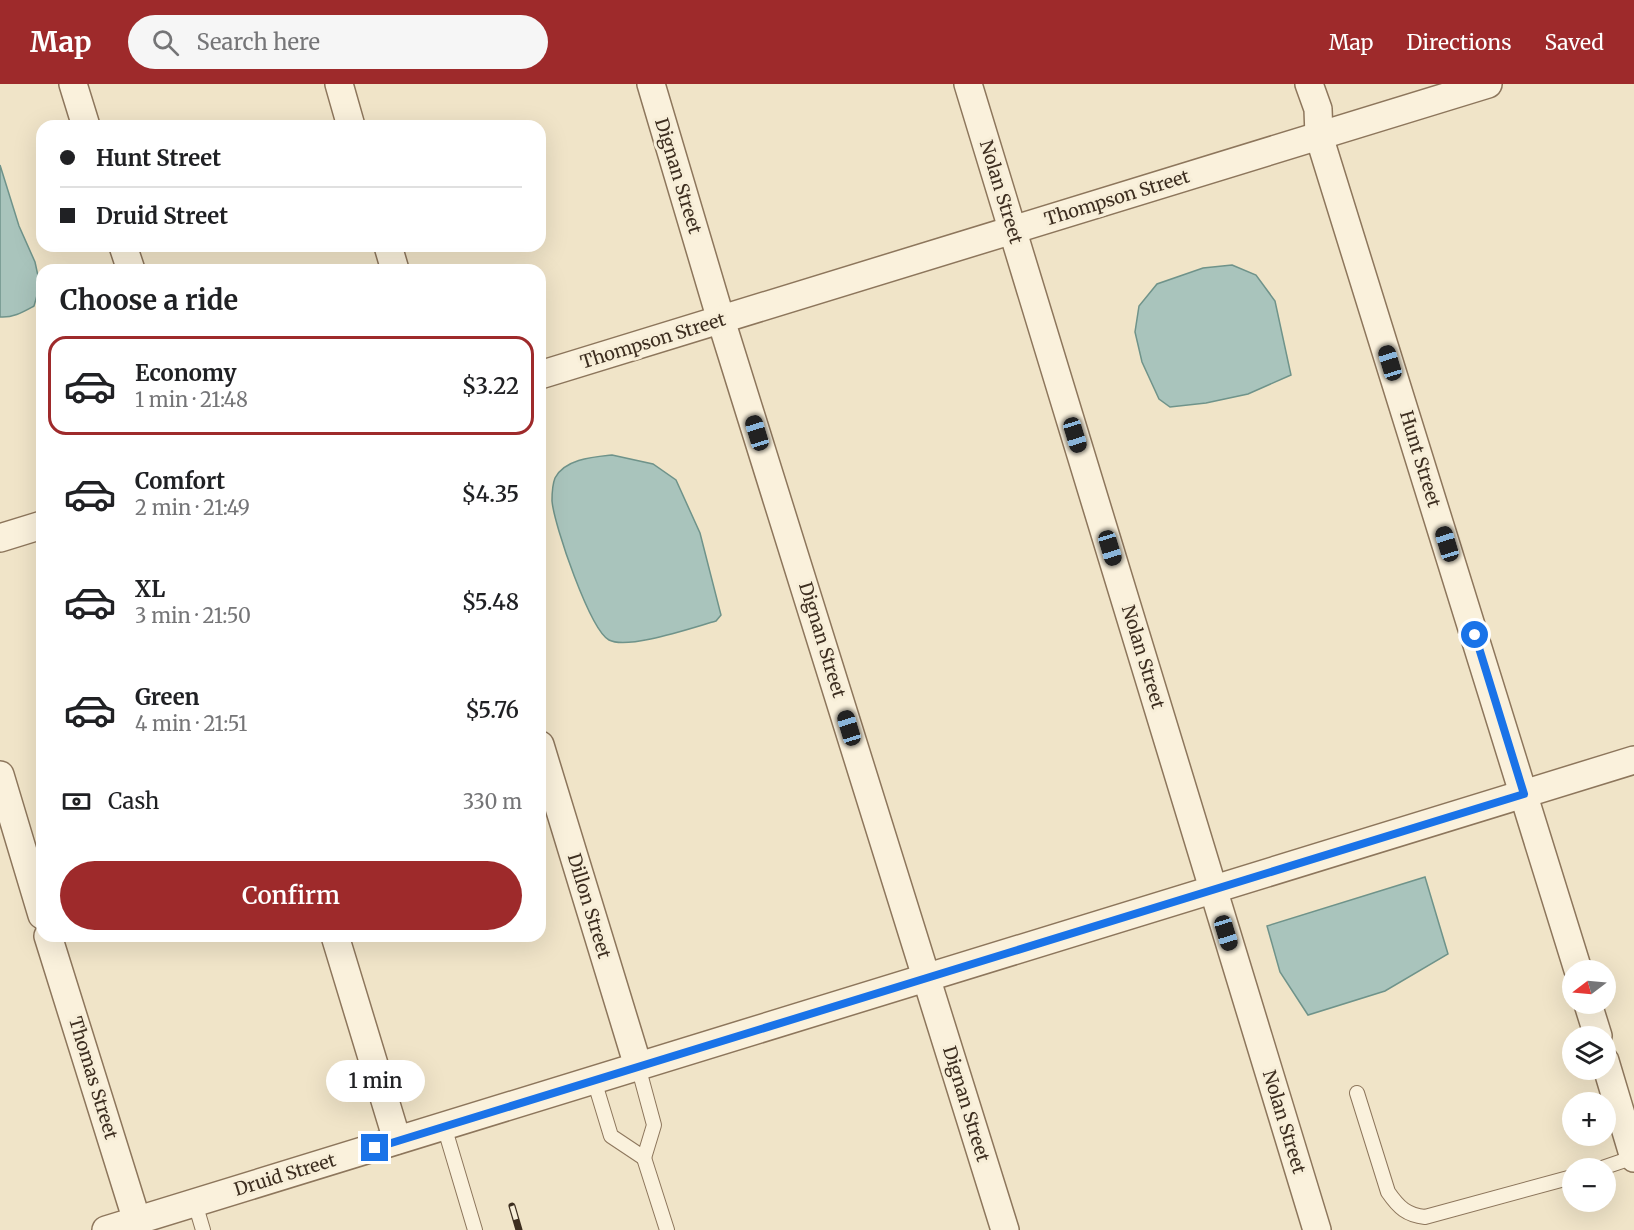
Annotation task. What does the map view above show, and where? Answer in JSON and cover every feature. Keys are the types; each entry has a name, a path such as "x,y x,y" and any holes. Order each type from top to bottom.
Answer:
{"street":[{"path":"73,84 84,120"},
{"path":"339,84 349,120"},
{"name":"Dignan Street","path":"651,84 722,320 1005,1230"},
{"name":"Nolan Street","path":"969,84 1317,1230"},
{"name":"Hunt Street","path":"1309,84 1318,109 1319,136 1575,960"},
{"name":"Thompson Street","path":"546,373 1488,84"},
{"path":"0,538 36,527"},
{"name":"Druid Street","path":"106,1230 1634,760"},
{"name":"Dillon Street","path":"546,765 638,1066"},
{"path":"0,775 36,895"},
{"name":"Thomas Street","path":"50,942 137,1221"},
{"path":"337,942 397,1140"},
{"path":"1611,1080 1634,1157"}],"lane":[{"path":"638,1066 654,1125 644,1158 667,1230"},
{"path":"594,1080 611,1136 644,1158"},
{"path":"1358,1093 1388,1192 1398,1206 1411,1215 1425,1217 1562,1180"},
{"path":"444,1126 475,1230"},
{"path":"1616,1163 1634,1157"},
{"path":"195,1203 203,1230"}],"water":[{"path":"0,165 19,226 35,262 36,299 34,306 18,314 0,317"},
{"path":"1232,265 1256,275 1275,301 1291,375 1248,394 1206,403 1170,407 1159,399 1142,362 1135,332 1139,306 1157,284 1203,268"},
{"path":"612,455 653,464 676,480 700,533 721,615 716,621 631,642 609,640 601,632 574,576 554,513 552,496 555,478 565,467 580,460"},
{"path":"1425,877 1448,954 1385,991 1308,1015 1280,972 1267,926"}],"railway":[{"path":"512,1206 519,1230"}],"route":[{"path":"375,1148 927,976 1524,794 1475,635"}]}
